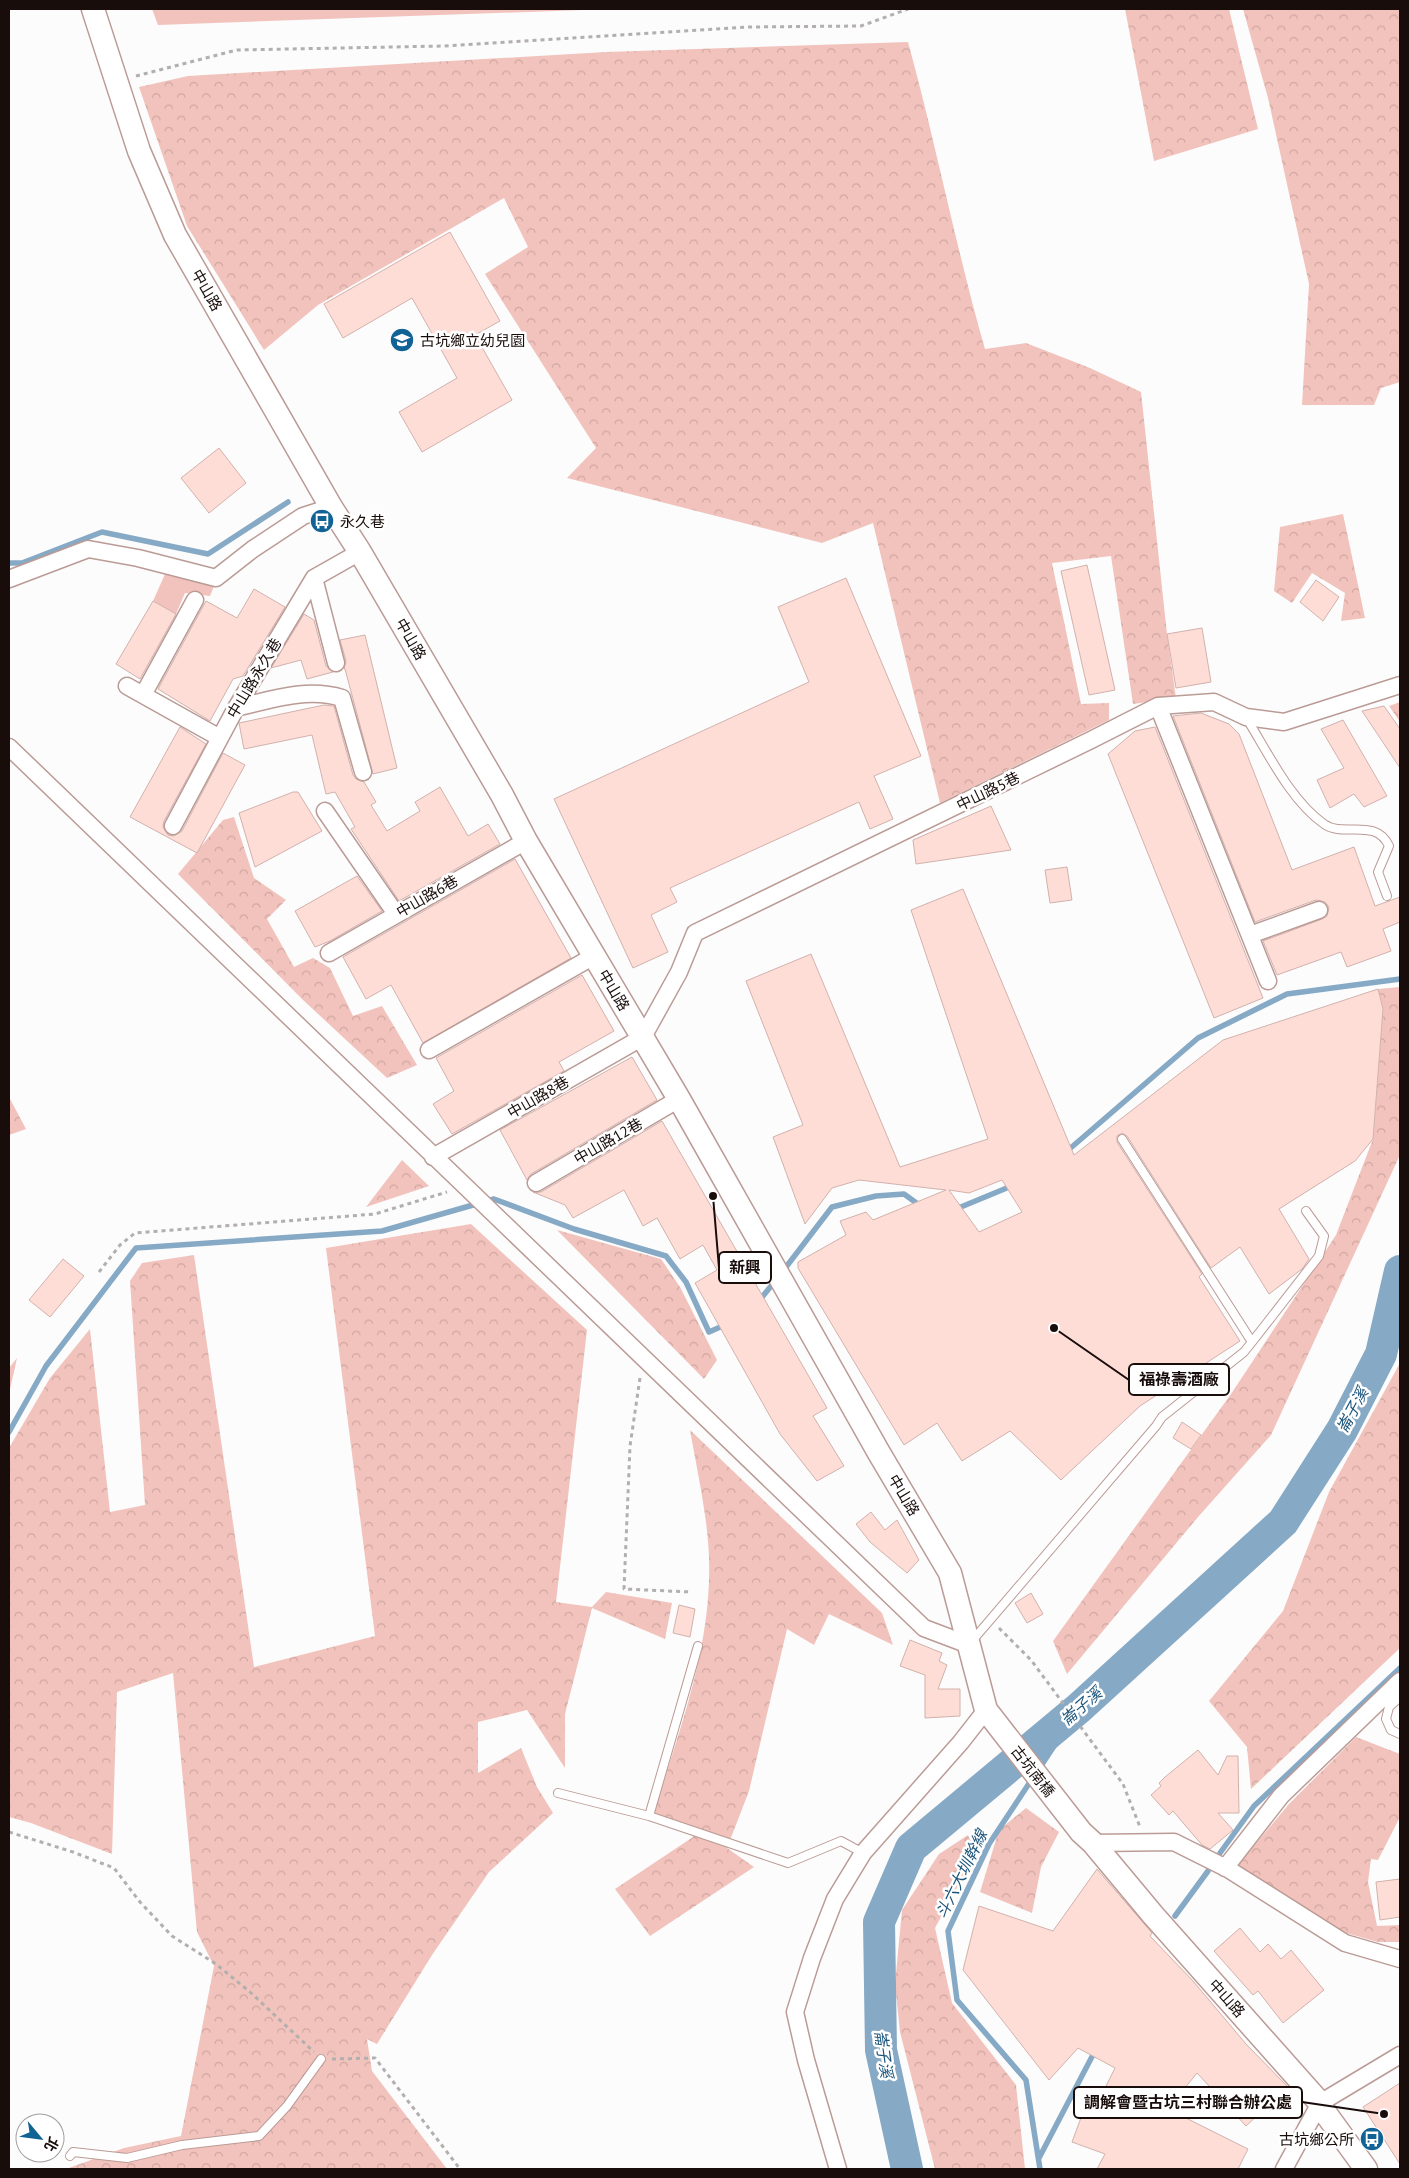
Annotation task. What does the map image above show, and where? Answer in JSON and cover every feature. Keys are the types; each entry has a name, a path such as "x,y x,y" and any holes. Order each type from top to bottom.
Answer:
{"main road":[{"name":"中山路","path":"93,9 139,152 175,235 331,507 360,552 502,795 526,841 679,1099 879,1453 950,1572 986,1710"},
{"name":"古坑南橋","path":"986,1710 1087,1838"},
{"name":"中山路","path":"1087,1838 1320,2103 1366,2169"}],"street":[{"path":"9,579 88,549 138,558 216,578 253,549 303,516 331,507"},
{"name":"中山路永久巷","path":"173,826 236,708 314,578 360,552"},
{"path":"314,578 336,663"},
{"path":"143,695 195,600"},
{"name":"中山路5巷","path":"643,1037 679,972 695,933 1158,706 1214,702 1246,717 1284,722 1400,685"},
{"path":"127,686 220,738"},
{"path":"236,708 287,696 326,693 342,698 363,772"},
{"path":"1158,706 1268,982"},
{"path":"9,747 924,1628 969,1645"},
{"path":"325,810 396,914"},
{"name":"中山路6巷","path":"329,953 526,841"},
{"path":"1250,935 1318,910"},
{"path":"429,1050 594,956"},
{"name":"中山路8巷","path":"433,1156 643,1037"},
{"name":"中山路12巷","path":"536,1183 679,1099"},
{"path":"1225,1868 1281,1796 1400,1681"},
{"path":"838,2169 806,2060 795,2012 812,1958 835,1899 863,1853 961,1742 986,1710"},
{"path":"1087,1838 1174,1842 1225,1868 1345,1943 1400,1959"},
{"path":"1284,2169 1320,2103 1400,2055"}],"lane":[{"path":"1246,717 1306,810 1326,826 1376,830 1385,838 1389,846 1378,872 1387,896"},
{"path":"1122,1139 1252,1342"},
{"path":"969,1645 1156,1426 1162,1416 1244,1352 1319,1256 1324,1236 1306,1211"},
{"path":"649,1816 698,1646"},
{"path":"1400,1697 1389,1707 1386,1719 1391,1730 1400,1734"},
{"path":"558,1793 649,1816 788,1863 841,1841 863,1853"},
{"path":"70,2156 73,2152 127,2158 182,2145 259,2136 287,2106 321,2059"}],"path":[{"path":"116,81 238,50 444,46 748,28 861,26 908,9"},
{"path":"99,1272 120,1245 135,1233 375,1214 465,1187"},
{"path":"643,1358 630,1446 624,1589 691,1592"},
{"path":"991,1619 1031,1660 1122,1784 1146,1842"},
{"path":"9,1832 73,1852 114,1868 140,1902 172,1936 223,1969 321,2059 375,2058 460,2169"}],"green space":[{"path":"152,9 611,9 158,25"},
{"path":"1125,9 1229,9 1258,129 1154,161"},
{"path":"1243,9 1400,9 1400,382 1381,388 1374,405 1302,405 1309,284 1268,98"},
{"path":"908,42 985,349 1026,343 1090,368 1141,392 1167,634 1176,698 1133,704 1111,556 1052,563 1081,704 1109,703 1109,720 940,803 873,523 822,543 567,478 596,448 485,274 528,247 504,198 318,305 264,350 187,226 139,87 188,76 606,52"},
{"path":"1343,514 1365,618 1341,621 1345,593 1312,573 1292,603 1274,591 1280,527"},
{"path":"165,574 215,584 210,596 185,593 176,614 153,601"},
{"path":"1400,702 1400,722 1389,706"},
{"path":"234,817 254,878 286,900 267,919 294,967 313,958 330,968 353,1016 382,1006 417,1065 387,1078 303,1000 178,874 223,820"},
{"path":"1400,987 1399,1157 1271,1435 1198,1517 1067,1674 1053,1641 1231,1394 1336,1235 1373,1139 1383,1009 1378,989"},
{"path":"9,1097 26,1129 9,1135"},
{"path":"402,1160 429,1186 366,1207"},
{"path":"471,1224 587,1330 556,1602 592,1607 606,1592 672,1603 665,1639 592,1608 565,1714 565,1768 527,1710 478,1722 478,1773 521,1748 537,1787 553,1813 489,1872 432,1955 377,2044 367,2039 372,2071 447,2169 66,2169 124,2148 181,2136 214,1966 197,1932 173,1673 117,1692 112,1854 31,1823 9,1817 9,1448 50,1378 90,1329 110,1512 145,1505 130,1281 142,1263 194,1255 254,1667 375,1636 326,1248"},
{"path":"557,1230 661,1259 680,1287 717,1360 704,1379"},
{"path":"17,1358 9,1394 9,1368"},
{"path":"1400,1363 1400,1648 1251,1789 1247,1747 1209,1701 1283,1611 1329,1492"},
{"path":"690,1430 882,1613 893,1645 829,1614 814,1645 787,1629 749,1791 727,1848 754,1867 650,1936 615,1889 693,1837 691,1825 680,1826 652,1818 682,1723 699,1658 705,1625 709,1558 707,1527"},
{"path":"1356,1737 1400,1754 1400,1817 1378,1860 1371,1859 1368,1882 1377,1926 1400,1925 1400,1942 1378,1942 1346,1933 1238,1865 1289,1804"},
{"path":"1026,1808 1059,1832 1041,1867 1032,1913 980,1892 999,1830"},
{"path":"968,1835 976,1853 935,1928 952,2003 1016,2085 1025,2169 935,2169 900,2032 895,1984 902,1910 939,1854"}],"building":[{"path":"450,232 500,321 475,335 512,400 422,452 399,412 457,378 412,298 343,338 324,304"},
{"path":"219,448 246,483 209,513 181,478"},
{"path":"1087,565 1115,690 1089,695 1061,571"},
{"path":"846,578 921,756 874,776 893,819 870,829 859,802 670,888 677,902 651,915 668,952 633,968 554,799 809,682 778,607"},
{"path":"1316,580 1339,597 1323,621 1300,602"},
{"path":"254,589 285,607 243,676 233,679 210,721 158,689 206,601 237,618"},
{"path":"153,601 176,614 140,679 116,664"},
{"path":"304,614 314,620 326,666 333,672 307,679 301,660 271,668"},
{"path":"1202,628 1211,682 1176,688 1167,634"},
{"path":"365,635 397,768 373,774 344,669 346,661 340,640"},
{"path":"324,705 334,706 353,775 356,779 364,782 376,802 371,805 387,831 420,811 415,802 440,787 468,836 488,824 500,844 399,901 351,829 355,827 335,792 326,794 312,735 244,749 239,723"},
{"path":"1384,706 1400,729 1400,768 1362,711"},
{"path":"1201,713 1229,724 1239,734 1292,870 1354,847 1375,906 1400,897 1400,922 1383,929 1391,951 1347,967 1341,952 1277,975 1263,941 1322,919 1327,916 1329,907 1325,902 1316,900 1255,922 1173,716"},
{"path":"1343,720 1387,796 1364,807 1354,794 1330,808 1317,780 1344,768 1321,729"},
{"path":"180,727 206,744 164,821 163,827 168,835 174,836 182,831 223,753 245,765 197,853 130,817"},
{"path":"1155,727 1263,998 1214,1018 1108,754 1135,731"},
{"path":"293,792 298,792 322,831 255,867 239,813"},
{"path":"991,806 1011,850 916,864 913,840"},
{"path":"515,859 571,958 423,1043 391,985 366,999 343,957"},
{"path":"1067,867 1072,900 1050,903 1045,870"},
{"path":"357,876 382,911 330,941 315,947 295,911"},
{"path":"963,889 1074,1155 1223,1040 1378,989 1383,1009 1373,1139 1355,1161 1279,1209 1309,1259 1302,1269 1269,1294 1240,1247 1211,1268 1127,1136 1122,1133 1117,1136 1117,1142 1202,1274 1199,1277 1240,1341 1140,1406 1061,1480 1010,1431 962,1461 937,1423 904,1445 798,1268 798,1262 846,1235 840,1221 866,1212 873,1220 946,1190 859,1180 832,1188 805,1224 773,1137 803,1125 746,981 811,954 900,1167 988,1139 911,910","holes":["1002,1180 1022,1212 979,1232 949,1190 969,1193"]},
{"path":"582,975 614,1031 559,1062 564,1071 452,1134 433,1104 454,1091 436,1058"},
{"path":"632,1057 657,1100 531,1174 527,1180 500,1130"},
{"path":"662,1121 827,1408 813,1416 844,1466 817,1481 780,1434 695,1283 717,1270 703,1245 680,1259 657,1218 643,1226 624,1190 573,1218 565,1205 533,1192 541,1192"},
{"path":"63,1259 84,1276 50,1317 29,1300"},
{"path":"1182,1422 1201,1435 1191,1449 1173,1438"},
{"path":"871,1512 885,1530 897,1520 919,1560 907,1573 870,1542 856,1524"},
{"path":"1031,1593 1043,1614 1027,1623 1015,1603"},
{"path":"679,1605 695,1609 690,1637 673,1633"},
{"path":"910,1640 942,1653 939,1661 947,1665 938,1689 960,1689 960,1716 925,1718 925,1675 900,1666"},
{"path":"1198,1750 1218,1775 1227,1756 1238,1756 1239,1813 1218,1813 1233,1830 1210,1849 1202,1845 1173,1811 1169,1815 1151,1795 1161,1786 1159,1783 1165,1777"},
{"path":"1097,1869 1152,1933 1150,1936 1193,1981 1246,2044 1288,2087 1246,2126 1197,2073 1168,2109 1248,2149 1238,2169 1097,2169 1105,2154 1072,2142 1085,2107 1093,2112 1115,2068 1078,2048 1049,2080 963,1970 979,1906 1053,1931"},
{"path":"1400,1879 1400,1917 1380,1920 1376,1882"},
{"path":"1240,1928 1260,1952 1268,1944 1281,1959 1291,1950 1324,1990 1283,2023 1258,1991 1253,1995 1214,1951"},
{"path":"1400,2083 1400,2164 1363,2107"}],"waterway":[{"path":"9,563 22,563 102,532 208,554 288,502"},
{"path":"1066,1152 1198,1038 1287,994 1400,979"},
{"path":"956,1209 1014,1185"},
{"path":"783,1271 832,1207 876,1196 904,1194 922,1207"},
{"path":"9,1432 46,1366 136,1248 382,1231 494,1199 574,1229 666,1256 686,1282 709,1332 727,1324"},
{"name":"斗六大圳幹線","path":"907,2169 881,2050 879,1922 911,1848 1079,1708 1283,1522 1342,1430 1381,1354 1400,1271"},
{"path":"758,1302 776,1280"},
{"path":"1220,1853 1254,1806 1400,1668"},
{"name":"斗六大圳幹線","path":"1039,1769 1079,1708"},
{"name":"斗六大圳幹線","path":"1032,1779 989,1844 948,1931 957,2000 1026,2080 1040,2169"},
{"path":"1175,1916 1208,1871"},
{"path":"1039,2158 1096,2049"}],"place":[{"name":"古坑鄉立幼兒園","path":"402,340"},
{"name":"永久巷","path":"322,521"},
{"name":"新興","path":"713,1196"},
{"name":"福祿壽酒廠","path":"1054,1328"},
{"name":"調解會暨古坑三村聯合辦公處","path":"1384,2114"},
{"name":"古坑鄉公所","path":"1372,2139"}],"water label":[{"name":"崙子溪","path":"1352,1410"},
{"name":"崙子溪","path":"1081,1706"},
{"name":"崙子溪","path":"884,2054"}]}
